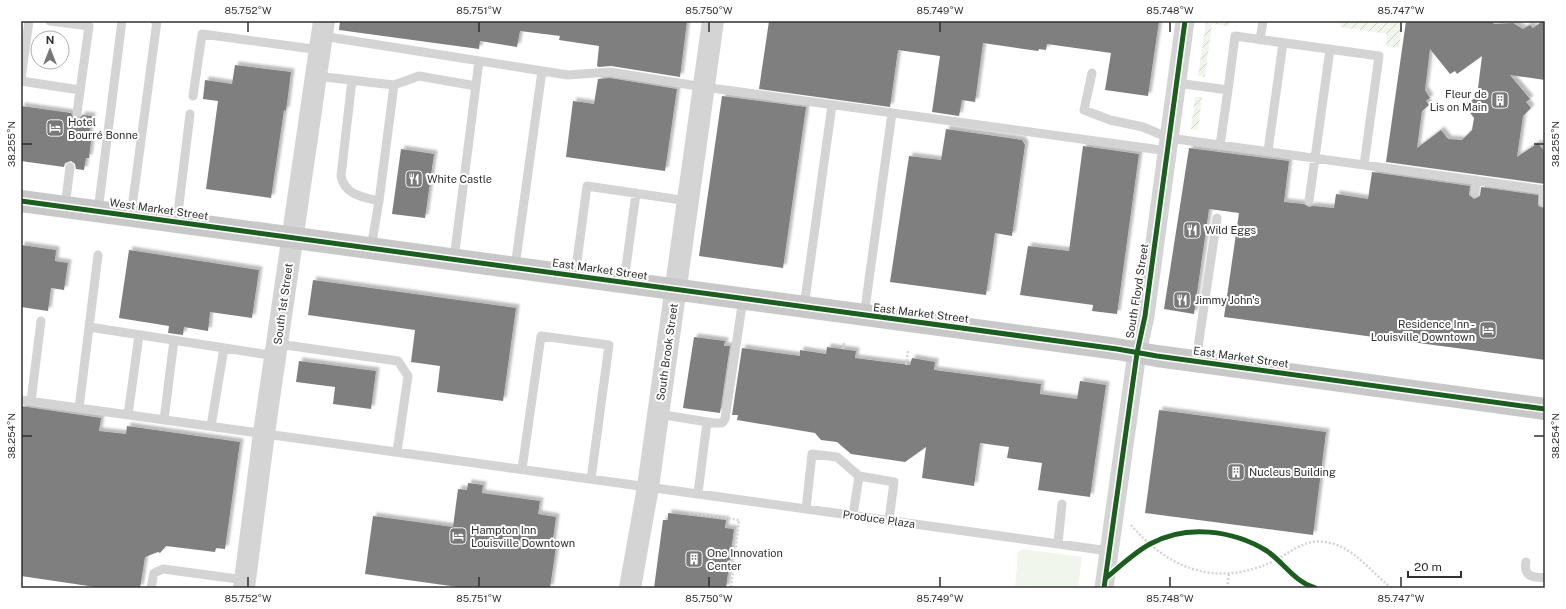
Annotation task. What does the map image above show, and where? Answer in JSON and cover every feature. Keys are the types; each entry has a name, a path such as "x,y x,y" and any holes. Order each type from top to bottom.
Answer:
{"main road":[{"name":"West Market Street","path":"21,201 294,237"},
{"name":"East Market Street","path":"294,237 1545,409"}],"street":[{"name":"South Brook Street","path":"630,588 648,487 713,21"},
{"name":"South Floyd Street","path":"1104,588 1137,353 1145,316 1185,21"},
{"name":"South 1st Street","path":"245,584 264,434 294,237 322,36"}],"lane":[{"path":"29,21 21,80 80,90"},
{"path":"50,21 89,26 77,113"},
{"path":"98,211 122,21"},
{"path":"131,215 157,21 155,21"},
{"path":"1260,40 1263,21"},
{"path":"193,96 202,34 322,36 568,75 610,72 704,87 892,113 1168,144 1220,145 1544,190 1542,202"},
{"path":"1220,145 1235,36 1379,56 1364,165"},
{"path":"1268,152 1283,43"},
{"path":"1309,201 1330,50"},
{"path":"454,259 479,61"},
{"path":"515,268 542,70"},
{"path":"1092,73 1084,110 1110,120 1143,127 1168,144"},
{"path":"316,76 394,85 419,76 476,86"},
{"path":"352,80 341,176 342,183 348,191 355,195 378,201"},
{"path":"1177,82 1228,90"},
{"path":"371,248 394,85"},
{"path":"804,308 832,105"},
{"path":"864,316 892,113"},
{"path":"177,221 190,114"},
{"path":"65,207 70,167"},
{"path":"1474,193 1476,180"},
{"path":"575,276 587,186 688,201"},
{"path":"624,282 636,193"},
{"path":"1196,361 1217,218"},
{"path":"79,408 98,255"},
{"path":"658,414 707,422 722,423 725,420 743,299"},
{"path":"31,401 41,321"},
{"path":"89,327 224,348 277,350 398,361 408,376 397,452"},
{"path":"128,415 139,335"},
{"path":"522,469 541,336 609,345 591,479"},
{"path":"164,420 174,340"},
{"path":"211,426 224,348"},
{"name":"Produce Plaza","path":"21,400 1110,551"},
{"path":"698,493 707,422"},
{"path":"806,509 812,454 837,458 859,476 894,482 889,520"},
{"path":"854,515 859,476"},
{"path":"1058,543 1062,504"},
{"path":"1526,562 1524,569 1526,573 1533,577 1545,578"},
{"path":"151,588 154,574 163,569 245,584"}],"path":[{"path":"843,349 844,342"},
{"path":"906,365 908,351"},
{"path":"1116,506 1144,540 1172,561 1192,569 1213,573 1237,573 1255,568 1277,559 1301,544 1334,542 1347,549 1380,580 1392,588"},
{"path":"689,513 739,520 731,588"},
{"path":"1144,548 1155,542"},
{"path":"1272,555 1282,564"},
{"path":"1227,588 1229,573"},
{"path":"1373,582 1380,580"}],"shaded area":[{"path":"1206,21 1230,21 1229,26 1212,24 1205,77 1198,76"},
{"path":"1341,21 1403,21 1399,48 1386,46 1387,34 1340,27"},
{"path":"1195,97 1202,97 1198,130 1191,129"},
{"path":"1023,549 1082,557 1078,588 1015,588 1018,552"}],"building":[{"path":"340,21 687,21 680,77 611,66 599,67 597,66 599,46 559,40 560,36 520,31 517,47 480,41 479,49 339,30"},
{"path":"769,21 1159,21 1148,96 1105,90 1111,53 1047,44 1046,50 1039,49 1038,51 983,43 975,102 962,100 959,116 932,112 940,56 898,50 890,107 759,89"},
{"name":"Fleur de Lis on Main","path":"1406,21 1492,21 1494,24 1513,23 1523,29 1530,25 1533,28 1545,21 1545,80 1510,75 1530,99 1526,102 1531,108 1523,116 1517,157 1538,143 1545,152 1545,184 1386,162","holes":["1430,49 1450,74 1455,71 1457,74 1482,56 1477,96 1469,103 1471,107 1468,110 1474,118 1472,130 1462,140 1448,139 1441,130 1417,148 1422,111 1429,105 1426,101 1430,98 1425,90"]},
{"path":"235,65 291,72 271,198 206,189 218,101 203,99 205,80 232,84"},
{"path":"610,78 677,89 665,171 566,157 573,101 594,104 598,79"},
{"path":"722,96 806,107 783,268 699,256"},
{"name":"Hotel Bourré Bonne","path":"21,106 71,113 76,119 83,115 92,116 88,141 91,141 89,158 86,158 84,170 76,169 75,164 71,161 65,163 64,167 21,161"},
{"path":"946,129 1022,140 1025,145 1012,236 995,233 986,295 890,282 909,156 941,160"},
{"path":"1083,146 1139,154 1117,314 1092,311 1093,305 1020,295 1028,246 1069,251"},
{"path":"1189,148 1289,161 1284,202 1304,204 1309,207 1334,208 1336,194 1368,199 1372,172 1470,186 1469,195 1474,199 1480,196 1481,187 1538,195 1538,205 1545,208 1545,360 1224,317 1239,213 1209,209 1194,314 1164,309"},
{"name":"White Castle","path":"401,149 434,154 425,218 392,214"},
{"path":"21,245 56,250 55,261 68,263 64,290 51,288 48,311 21,307"},
{"path":"129,250 259,270 252,318 210,312 208,331 184,327 183,335 168,333 169,326 119,318"},
{"path":"313,280 516,308 503,401 437,392 440,366 411,362 415,330 308,315"},
{"path":"694,337 725,341 724,346 730,346 720,413 683,408"},
{"path":"827,347 856,351 855,358 910,365 912,358 935,362 934,370 1041,384 1040,394 1077,399 1080,381 1106,385 1090,497 1038,490 1042,463 1007,458 1009,447 980,443 974,486 922,478 926,447 905,462 851,454 837,442 821,440 815,433 737,420 738,415 732,415 742,348 800,356 800,350 826,354"},
{"path":"299,361 376,371 371,409 333,404 335,387 296,382"},
{"path":"21,406 101,418 99,431 126,434 127,426 240,442 225,549 216,548 215,552 166,546 160,553 158,552 145,557 140,588 102,588 21,576"},
{"name":"Nucleus Building","path":"1159,410 1326,432 1313,535 1145,513"},
{"name":"Hampton Inn Louisville Downtown","path":"468,483 483,485 482,493 540,501 538,514 556,517 552,547 556,547 550,588 465,588 365,574 373,516 453,527 458,489 467,490"},
{"name":"One Innovation Center","path":"668,513 726,520 725,528 734,529 726,588 654,588 663,520 668,520"}],"cycle path":[{"path":"1104,588 1137,353 1145,316 1185,21"},
{"path":"21,201 1117,349 1157,356 1545,409"},
{"path":"1106,578 1127,560 1150,544 1179,534 1209,532 1225,534 1254,544 1267,551 1301,581 1315,588"}],"place":[{"name":"Fleur de Lis on Main","path":"1500,100"},
{"name":"Hotel Bourré Bonne","path":"55,128"},
{"name":"White Castle","path":"414,179"},
{"name":"Wild Eggs","path":"1192,230"},
{"name":"Jimmy John's","path":"1182,300"},
{"name":"Residence Inn - Louisville Downtown","path":"1488,330"},
{"name":"Nucleus Building","path":"1236,472"},
{"name":"Hampton Inn Louisville Downtown","path":"458,536"},
{"name":"One Innovation Center","path":"694,559"}]}
